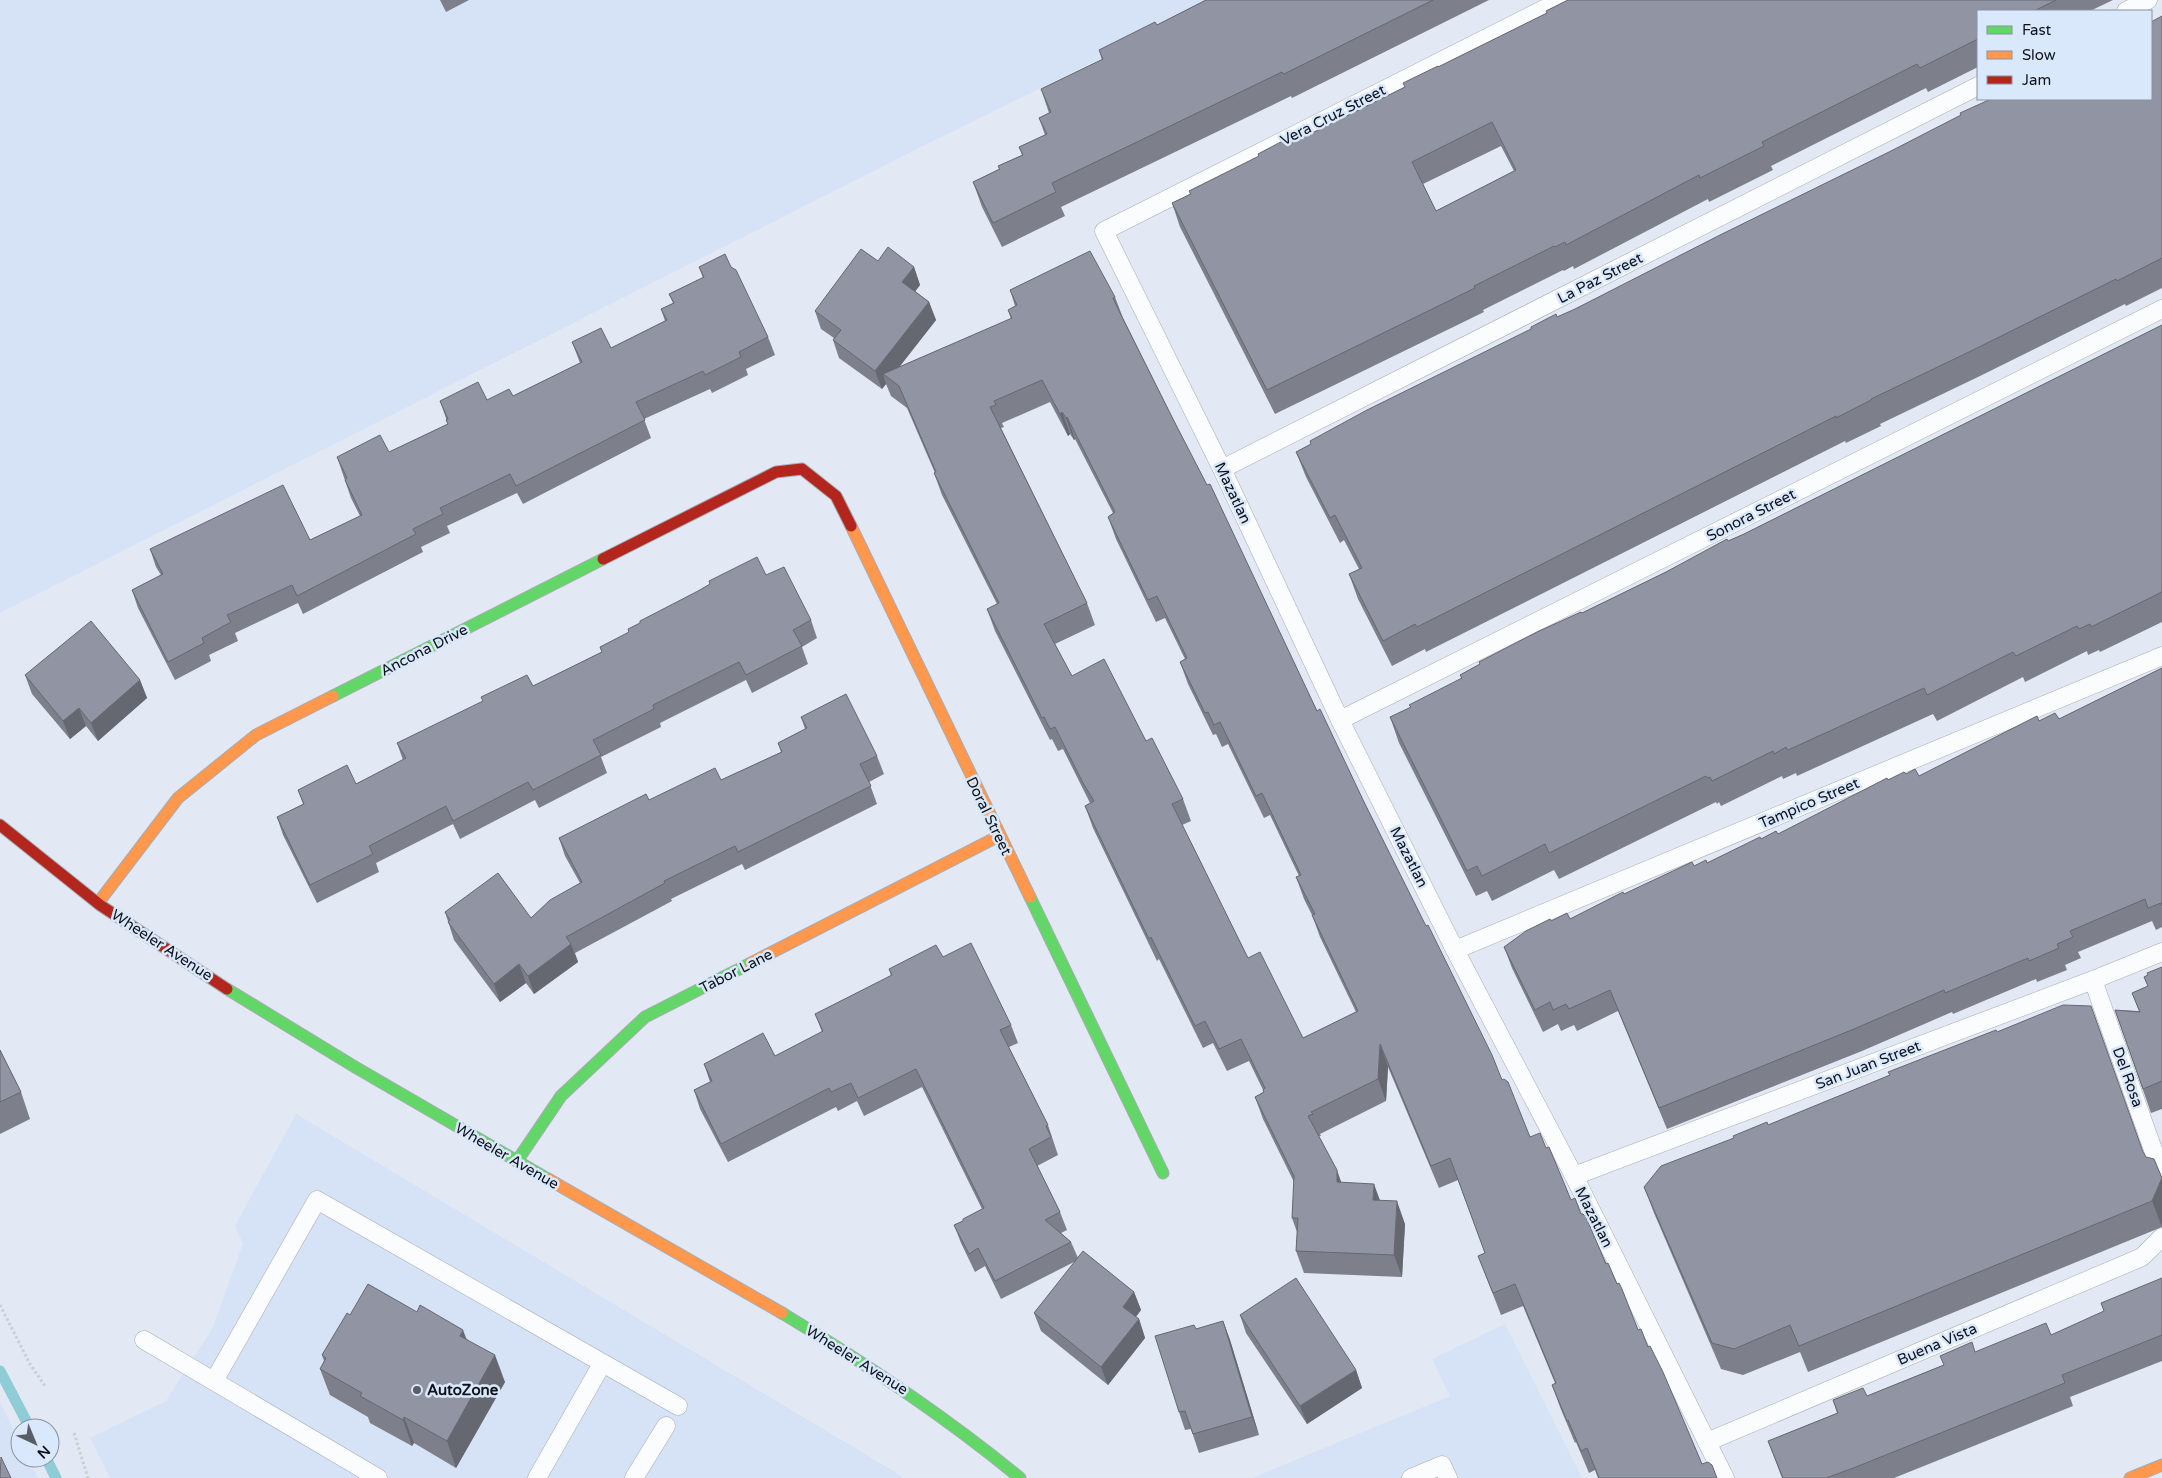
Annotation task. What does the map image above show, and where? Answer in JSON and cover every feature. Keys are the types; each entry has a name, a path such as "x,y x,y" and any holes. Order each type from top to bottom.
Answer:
{"street":[{"name":"Doral Street","path":"802,469 836,496 1163,1173"},
{"name":"Ancona Drive","path":"98,903 178,798 256,734 776,472 802,469"},
{"name":"Wheeler Avenue","path":"0,825 98,903 209,976 396,1093 748,1293 860,1361 935,1410 1020,1478"},
{"name":"Tabor Lane","path":"517,1161 561,1096 645,1017 999,836"},
{"path":"2130,1478 2162,1465"}],"lane":[{"name":"Vera Cruz Street","path":"1104,231 1562,0"},
{"path":"2128,10 2148,0"},
{"name":"La Paz Street","path":"1222,469 1977,87"},
{"name":"Mazatlan","path":"1104,231 1222,469 1340,720 1455,950 1574,1176 1725,1478"},
{"name":"Sonora Street","path":"1340,720 2162,309"},
{"name":"Tampico Street","path":"1455,950 2162,656"},
{"name":"San Juan Street","path":"1574,1176 2093,980 2162,952"},
{"name":"Del Rosa","path":"2093,980 2162,1174"},
{"path":"214,1381 316,1200 678,1406"},
{"name":"Buena Vista","path":"1707,1442 2142,1257 2162,1237"},
{"path":"144,1340 378,1478"},
{"path":"537,1478 602,1364"},
{"path":"634,1478 666,1426"},
{"path":"1411,1478 1445,1471 1459,1478"}],"path":[{"path":"0,1305 30,1364 45,1386"},
{"path":"74,1433 88,1478"}],"shaded area":[{"path":"0,0 1219,0 919,148 0,613"},
{"path":"296,1114 903,1478 110,1478 90,1438 166,1401 213,1327 243,1244 235,1226"},
{"path":"1505,1324 1582,1478 1252,1478 1450,1396 1432,1359"},
{"path":"0,1403 10,1422 10,1468 33,1468 38,1478 0,1478"}],"building":[{"path":"1206,0 1433,0 1284,74 1282,72 1052,183 1056,192 993,223 973,182 1000,169 998,166 1023,155 1019,147 1047,134 1039,118 1051,112 1041,89 1103,59 1099,50 1155,22 1157,25"},
{"path":"1568,0 2056,0 2036,10 1977,10 1977,40 1920,68 1917,64 1762,142 1764,146 1700,178 1699,175 1566,245 1565,242 1554,246 1474,286 1475,288 1267,390 1172,203 1191,194 1189,191 1259,156 1258,154 1294,135 1296,139 1307,133 1308,135 1405,87 1403,83 1547,13 1546,11","holes":["1492,122 1516,170 1436,211 1412,162"]},
{"path":"2162,16 2162,258 1871,399 1836,418 1836,416 1417,627 1415,624 1383,641 1349,574 1362,568 1335,515 1330,518 1296,452 1311,444 1310,441 1367,410 1531,329 1531,327 1556,314 1557,317 1575,309 1989,100 2152,100 2152,21"},
{"path":"888,247 914,267 902,282 929,302 875,371 833,340 841,330 815,311 861,249 878,261"},
{"path":"1090,251 1115,297 1113,298 1121,315 1173,419 1207,485 1210,484 1317,711 1320,709 1365,804 1426,926 1428,925 1492,1055 1502,1080 1504,1079 1508,1082 1530,1137 1540,1133 1546,1148 1549,1147 1571,1200 1575,1198 1581,1214 1586,1217 1606,1264 1608,1263 1617,1284 1619,1283 1622,1289 1638,1330 1641,1329 1648,1347 1650,1346 1663,1372 1702,1464 1708,1462 1712,1465 1717,1478 1599,1478 1587,1448 1581,1451 1567,1421 1552,1385 1556,1383 1515,1284 1493,1293 1478,1256 1485,1253 1450,1158 1431,1166 1380,1044 1378,1079 1311,1112 1313,1114 1308,1116 1337,1170 1337,1182 1374,1184 1373,1200 1397,1201 1394,1255 1296,1251 1298,1218 1292,1218 1294,1176 1255,1097 1264,1092 1265,1088 1241,1039 1219,1049 1205,1021 1195,1026 1151,937 1149,939 1085,806 1094,801 1055,727 1050,729 1044,717 1042,718 987,609 999,603 934,473 936,472 899,386 883,374 1012,318 1008,310 1017,305 1010,290","holes":["1042,380 1060,414 1062,412 1067,417 1115,512 1108,517 1148,600 1157,596 1187,658 1180,662 1205,713 1208,712 1214,725 1220,722 1256,796 1262,793 1301,875 1296,877 1315,914 1312,915 1358,1011 1303,1038 1260,952 1248,958 1172,804 1183,799 1152,738 1146,741 1104,659 1072,676 1044,624 1087,603 990,407 996,405 994,401"]},
{"path":"725,254 731,267 736,270 768,337 739,352 741,357 705,375 703,371 636,402 645,420 516,486 510,474 440,508 443,514 413,529 416,534 297,596 292,585 227,615 231,622 202,638 204,643 168,662 132,590 163,574 150,549 283,485 310,540 362,515 345,480 347,478 337,457 380,435 389,452 448,424 446,420 448,419 440,401 478,382 487,400 509,389 513,396 582,362 572,342 601,328 611,348 667,320 661,309 674,303 669,294 704,277 699,267"},
{"path":"2162,325 2162,592 2091,627 2090,624 2079,629 2077,626 2016,656 2013,652 1927,695 1924,688 1788,750 1786,747 1774,754 1773,751 1712,781 1710,777 1706,776 1549,853 1545,844 1482,876 1477,866 1467,871 1390,717 1411,707 1409,705 1462,678 1460,675 1480,664 1479,662 1537,632 1582,613 1666,572 1727,539 1728,541 1744,534"},
{"path":"757,557 766,575 784,567 811,620 793,630 802,646 746,675 739,662 653,705 654,709 593,740 601,755 533,790 528,782 453,821 446,806 369,846 373,854 310,885 277,817 304,804 298,790 347,765 356,784 406,758 397,743 483,701 481,697 527,675 533,686 602,652 600,647 629,632 628,629 640,623 640,621 698,591 710,584 709,581"},
{"path":"91,621 140,680 91,723 79,708 63,721 25,675"},
{"path":"2162,668 2162,906 2161,903 2148,908 2145,899 2070,931 2073,937 2057,944 2059,948 2029,961 2028,958 1945,993 1944,990 1854,1029 1659,1108 1610,990 1569,1009 1566,1004 1553,1010 1550,1002 1535,1010 1504,947 1526,931 1550,919 1551,921 1567,913 1570,919 1623,892 1624,894 1692,862 1694,866 1706,860 1707,863 1760,837 1761,839 1776,831 1778,834 1887,778 1888,780 1915,769 1919,776 2037,716 2039,721 2055,713 2059,719"},
{"path":"846,694 877,756 860,764 871,786 738,852 735,846 664,881 665,883 566,937 571,944 528,976 519,964 494,984 448,922 450,920 445,912 498,873 531,918 550,900 582,882 559,838 646,794 649,800 715,768 721,780 782,752 778,743 807,728 801,717"},
{"path":"971,943 1011,1025 1000,1030 1048,1125 1046,1126 1051,1137 1029,1149 1060,1212 1045,1220 1071,1242 995,1281 978,1248 969,1254 954,1225 984,1208 916,1069 858,1098 851,1083 831,1092 829,1088 721,1144 694,1090 712,1081 704,1064 763,1033 775,1056 823,1031 815,1014 892,975 889,969 936,945 943,957"},
{"path":"2162,967 2162,1081 2143,1089 2115,1010 2140,1012 2132,993 2148,986 2144,977 2148,975 2147,973"},
{"path":"2063,1005 2091,1006 2143,1152 2146,1157 2154,1159 2162,1178 2152,1201 1799,1346 1790,1325 1734,1349 1712,1343 1644,1187 1661,1166 1734,1138 1733,1136 1767,1122 1768,1125 1890,1075 1888,1072 1996,1030 1997,1032"},
{"path":"0,1050 21,1092 0,1102"},
{"path":"1083,1251 1134,1292 1123,1307 1139,1319 1101,1367 1034,1313"},
{"path":"1296,1278 1356,1370 1300,1406 1240,1315"},
{"path":"2162,1278 2162,1335 2062,1375 2065,1383 1856,1467 1826,1478 1783,1478 1768,1441 1838,1413 1833,1400 1863,1388 1867,1396 1944,1365 1940,1356 1972,1342 1975,1352 2046,1323 2051,1335 2104,1311 2101,1303"},
{"name":"AutoZone","path":"368,1284 417,1312 420,1305 463,1330 460,1336 495,1355 447,1441 404,1417 403,1420 360,1396 362,1393 320,1369 326,1358 322,1355 347,1313 350,1315"},
{"path":"1223,1321 1252,1417 1193,1434 1185,1411 1179,1412 1155,1336 1194,1325 1196,1329"},
{"path":"1,1457 11,1478 0,1478"}],"waterway":[{"path":"0,1371 25,1418"},
{"path":"51,1468 56,1478"}],"traffic: fast":[{"path":"333,696 603,559"},
{"path":"1030,897 1163,1173"},
{"path":"517,1161 561,1096 645,1017 751,963"},
{"path":"227,989 355,1067 548,1179"},
{"path":"782,1313 904,1391 963,1433 1020,1478"}],"traffic: slow":[{"path":"851,526 1030,897"},
{"path":"98,903 178,798 256,735 333,696"},
{"path":"751,963 999,836"},
{"path":"548,1179 782,1313"},
{"path":"2130,1478 2162,1465"}],"traffic: jam":[{"path":"603,559 776,472 802,469 836,496 851,526"},
{"path":"0,825 100,905 227,989"}],"place":[{"name":"AutoZone","path":"417,1390"}]}
